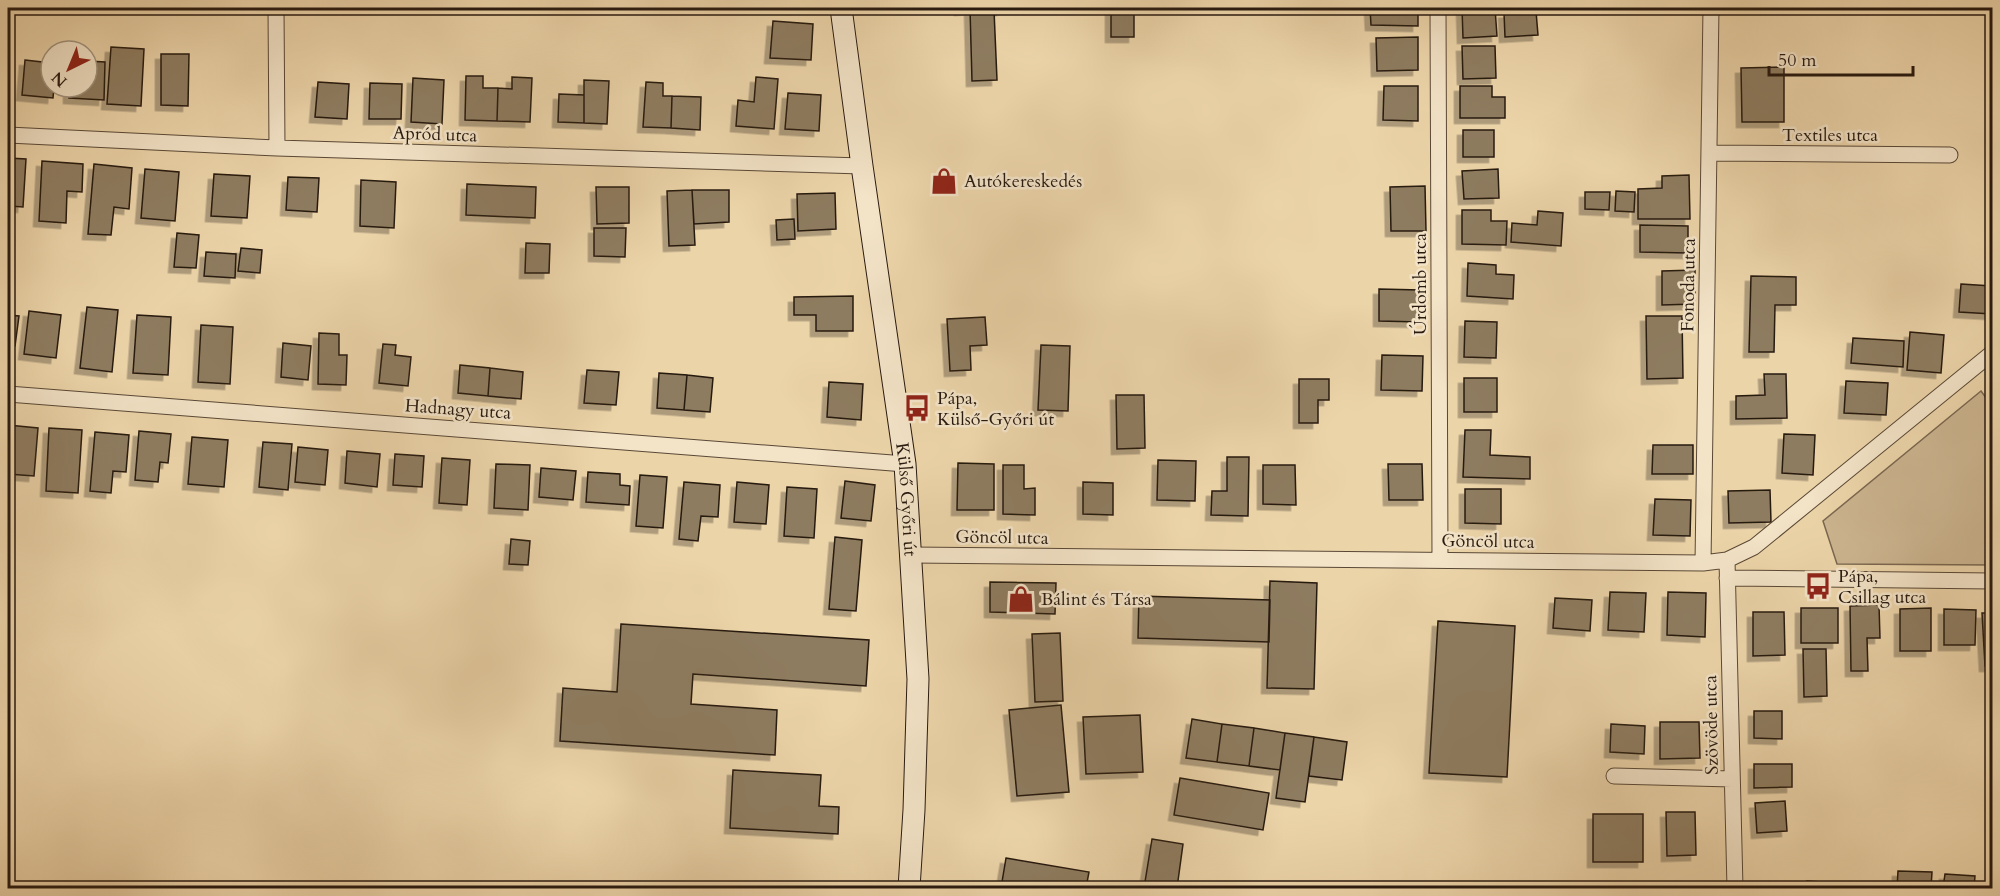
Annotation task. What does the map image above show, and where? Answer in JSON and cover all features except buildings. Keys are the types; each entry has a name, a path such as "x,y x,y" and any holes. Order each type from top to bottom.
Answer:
{"main road":[{"name":"Külső Győri út","path":"841,8 905,464 918,679 909,888"}],"street":[{"path":"276,8 277,148"},
{"name":"Úrdomb utca","path":"1438,8 1440,560"},
{"name":"Fonoda utca","path":"1703,563 1711,8"},
{"name":"Apród utca","path":"8,135 277,148 862,166"},
{"name":"Textiles utca","path":"1709,153 1950,155"},
{"name":"Göncöl utca","path":"911,555 1703,563 1727,560 1754,547 1992,353"},
{"name":"Hadnagy utca","path":"8,394 905,464"},
{"name":"Szövöde utca","path":"1727,560 1735,888"},
{"path":"1727,578 1992,581"},
{"path":"1614,776 1732,779"}],"shaded area":[{"path":"1981,391 1992,406 1992,565 1837,564 1823,521"}],"place":[{"name":"Autókereskedés","path":"944,181"},
{"name":"Pápa, Külső-Győri út","path":"917,408"},
{"name":"Pápa, Csillag utca","path":"1818,586"},
{"name":"Bálint és Társa","path":"1021,599"}]}
